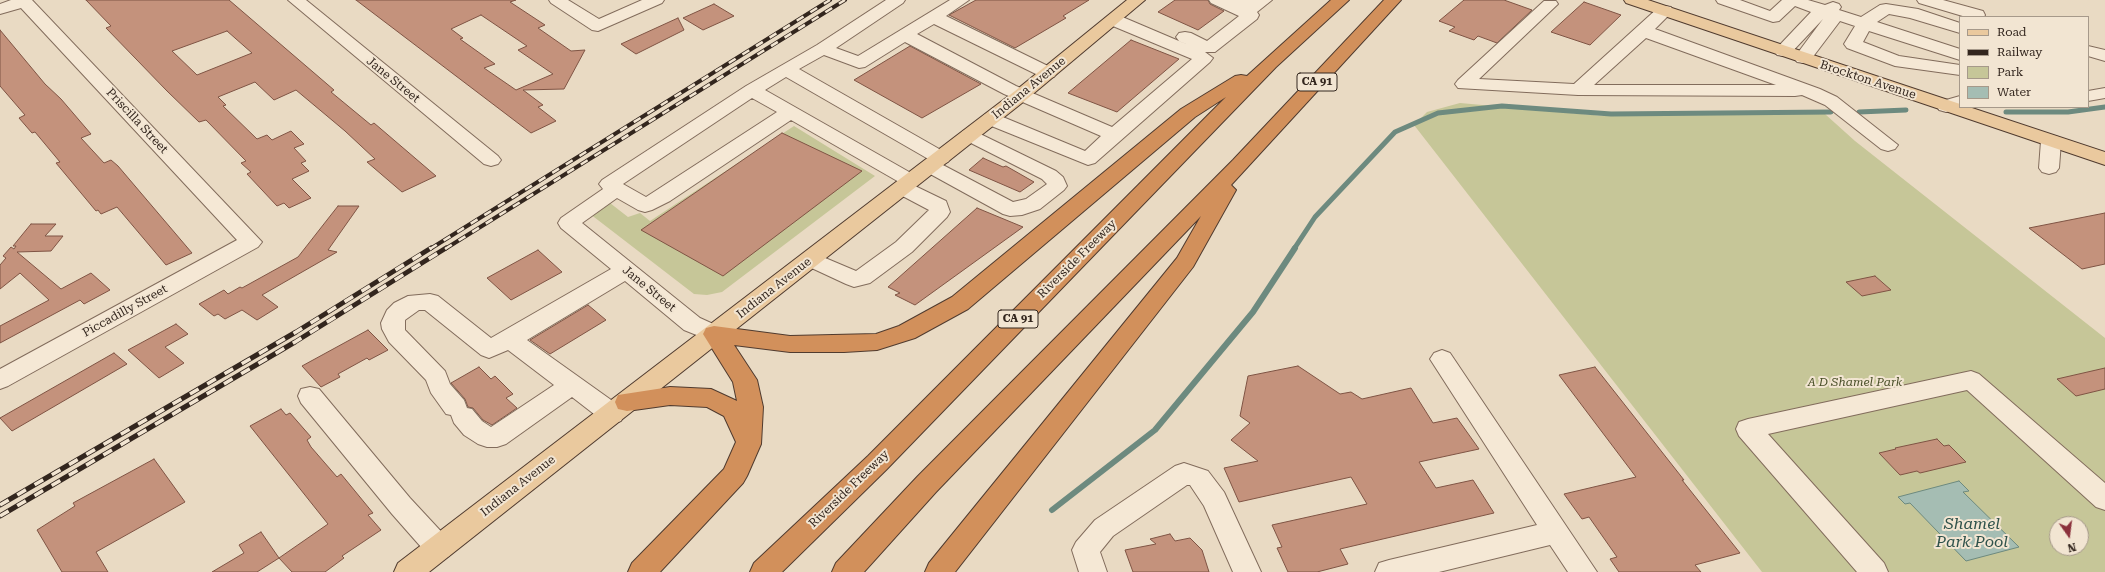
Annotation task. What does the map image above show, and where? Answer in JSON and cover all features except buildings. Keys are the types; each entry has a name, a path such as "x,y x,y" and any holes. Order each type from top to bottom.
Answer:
{"highway":[{"name":"Riverside Freeway","path":"764,572 877,463 1270,63 1341,0"},
{"name":"CA 91","path":"846,572 927,484 1240,164 1393,0"},
{"path":"714,334 790,344 844,344 877,342 907,332 960,303 1188,113 1270,63"},
{"path":"939,572 1185,262 1240,164"},
{"path":"642,572 734,476 748,444 751,407 745,380 714,334"},
{"path":"620,408 670,396 711,398 734,410 748,444"}],"main road":[{"name":"Brockton Avenue","path":"1632,0 1803,58 1953,104"},
{"name":"Indiana Avenue","path":"408,572 991,119 1127,10"},
{"name":"Brockton Avenue","path":"1964,108 2051,141 2105,159"}],"street":[{"name":"Jane Street","path":"296,0 491,160"},
{"path":"557,0 598,26 656,0"},
{"path":"790,112 663,196 645,205 609,184 752,90 823,48 897,0"},
{"path":"823,48 859,64 961,0"},
{"path":"1127,10 1209,48 1251,15 1217,0"},
{"path":"1234,0 1254,8 1264,0"},
{"path":"1724,0 1773,17 1792,0 1834,6 1865,24 1959,55"},
{"path":"1926,0 1978,16 1986,0"},
{"path":"0,10 24,1"},
{"name":"Priscilla Street","path":"24,1 251,242"},
{"path":"1547,1 1464,84 1578,90 1809,91"},
{"path":"1782,51 1818,14 1834,6"},
{"path":"1803,58 1832,20 1834,6"},
{"path":"1959,28 1912,13 1886,9 1867,21 1854,44 1895,61 1959,70"},
{"path":"991,119 1088,159 1204,58 1127,10"},
{"path":"1578,90 1664,11"},
{"path":"934,17 1048,73"},
{"path":"1643,31 1809,91 1831,101 1888,145"},
{"path":"905,35 1021,95 1114,135"},
{"path":"2089,51 2105,56"},
{"path":"786,69 1010,209 1022,208 1032,204 1057,186 1056,181 1049,175 970,135"},
{"path":"752,90 790,112 939,206 940,212 904,247 862,278 854,279 811,259"},
{"path":"2089,96 2105,93"},
{"path":"2049,168 2051,141"},
{"name":"Jane Street","path":"616,188 568,223 692,324 714,334"},
{"name":"Piccadilly Street","path":"0,380 251,242"},
{"path":"572,384 548,403 498,437 487,436 473,428 439,387 437,377 397,336 393,329 392,323 395,316 402,309 416,302 430,302 489,349 510,340 626,270"},
{"path":"510,340 572,384 620,408"},
{"path":"1442,359 1583,572"},
{"path":"1874,572 1748,429 1971,380 2105,499"},
{"path":"310,396 401,506 438,548"},
{"path":"1093,572 1086,550 1104,528 1184,473 1199,478 1215,500 1247,572"},
{"path":"1388,572 1556,532"}],"green space":[{"name":"A D Shamel Park","path":"1460,103 1604,116 1709,113 1825,114 1855,141 2105,338 2105,572 1762,572 1414,125 1427,112"},
{"path":"794,126 875,176 722,292 707,295 694,294 581,207 601,196 628,217 640,213 650,221"}],"water":[{"name":"Shamel Park Pool","path":"1959,481 1969,491 1963,492 2019,547 1966,561 1910,503 1905,504 1898,497"}],"waterway":[{"path":"1294,249 1315,217 1395,132 1438,113 1502,106 1611,114 1831,112"},
{"path":"2006,112 2068,112 2105,107"},
{"path":"1859,112 1906,110"},
{"path":"1052,510 1155,430 1253,312 1295,248"}],"railway":[{"path":"430,249 830,0"},
{"path":"445,249 845,0"},
{"path":"0,505 296,332 431,248"},
{"path":"0,516 295,342 446,248"}]}
